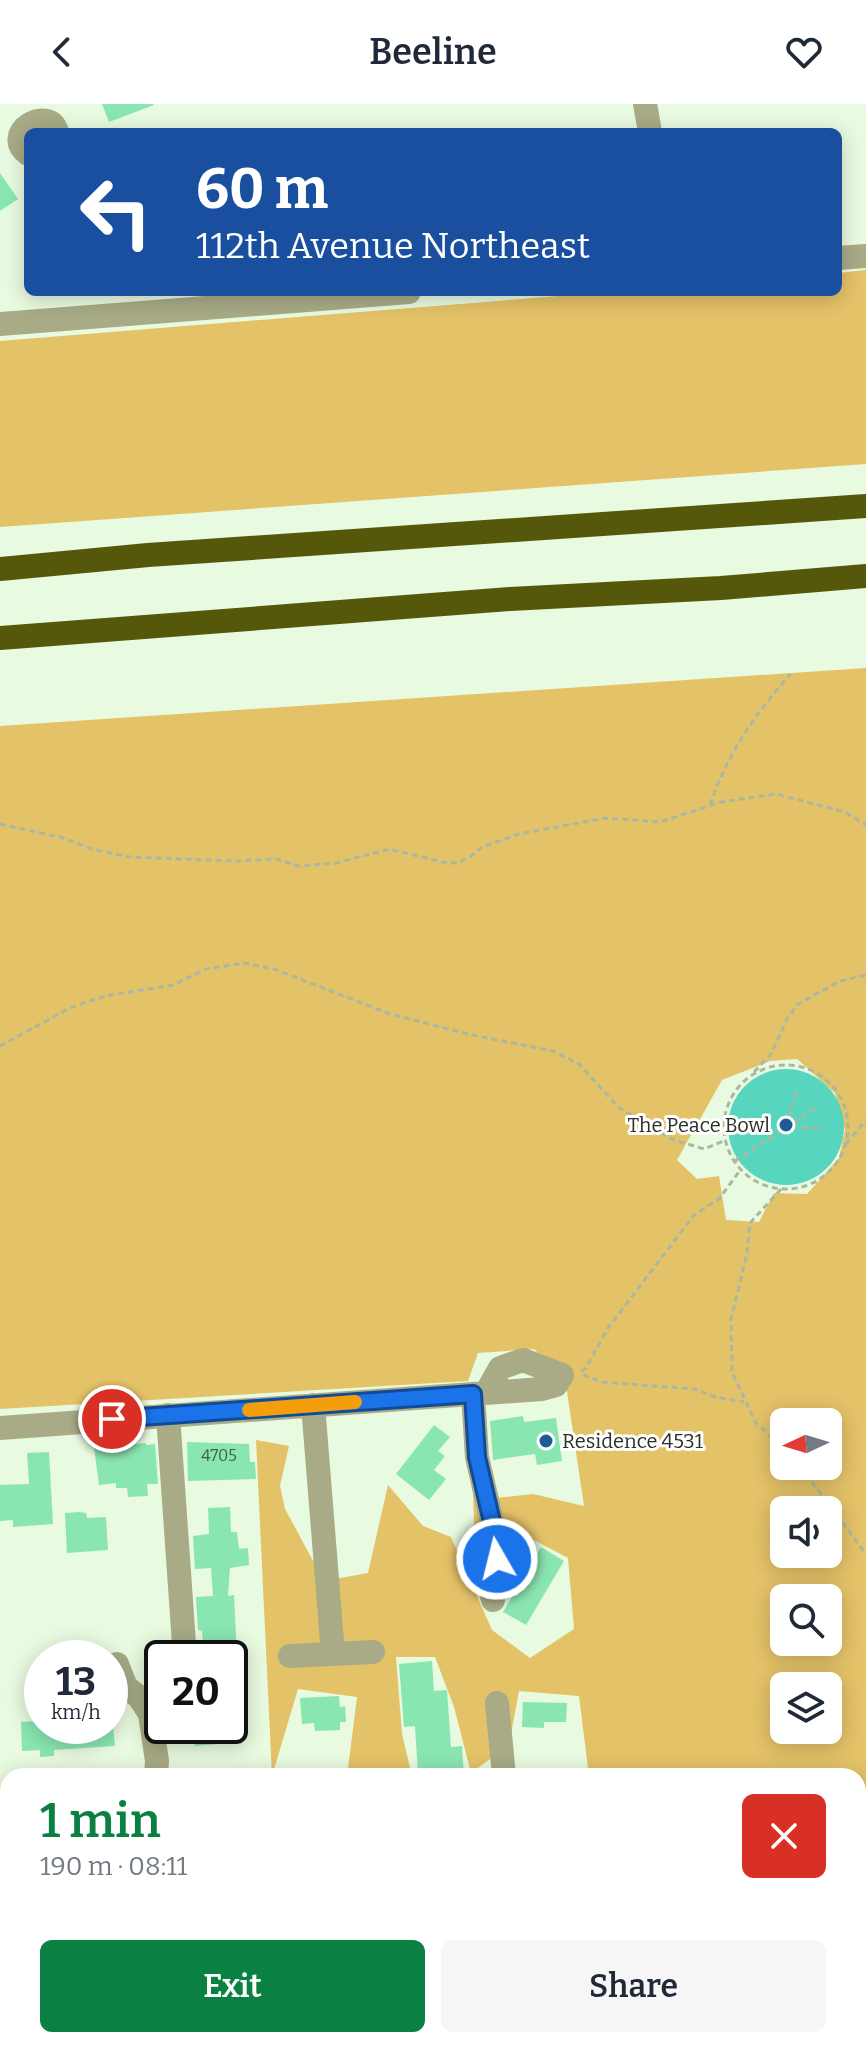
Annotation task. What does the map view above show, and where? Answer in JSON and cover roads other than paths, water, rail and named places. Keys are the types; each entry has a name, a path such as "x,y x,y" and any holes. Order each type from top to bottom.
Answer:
{"highway":[{"path":"0,569 148,555 866,506"},
{"path":"0,638 494,600 721,588 866,576"}],"street":[{"path":"645,104 649,128"},
{"path":"14,146 12,132 17,118 31,110 46,113 56,128"},
{"path":"842,258 866,256"},
{"path":"0,324 358,296"},
{"path":"0,1428 479,1394 477,1457 495,1535 497,1559 489,1576 493,1600"},
{"path":"313,1405 333,1654"},
{"path":"168,1415 184,1640"},
{"path":"290,1656 373,1652"},
{"path":"128,1689 139,1697 150,1714 156,1768"},
{"path":"497,1703 503,1768"}],"water":[{"name":"The Peace Bowl","path":"786,1069 808,1074 827,1086 839,1105 844,1127 839,1149 827,1168 808,1180 786,1185 764,1180 745,1168 733,1149 728,1127 733,1105 745,1086 764,1074"}],"place":[{"name":"The Peace Bowl","path":"786,1125"},
{"name":"Residence 4531","path":"546,1441"}]}
